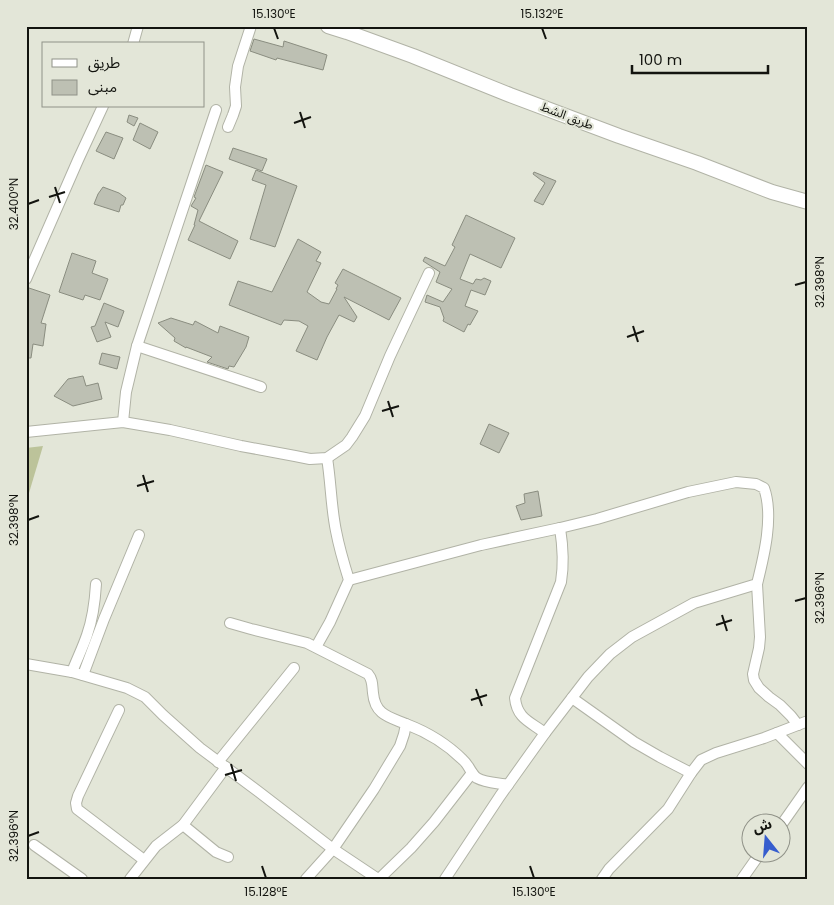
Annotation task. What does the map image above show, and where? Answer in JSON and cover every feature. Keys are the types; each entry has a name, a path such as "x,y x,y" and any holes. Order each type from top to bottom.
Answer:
{"main road":[{"name":"طريق الشط","path":"328,26 413,56 619,136 772,192 808,202"}],"street":[{"path":"134,42 138,26"},
{"path":"228,127 236,106 235,87 238,66 251,26"},
{"path":"26,279 102,108"},
{"path":"123,422 126,392 137,346 216,110"},
{"path":"26,432 123,422 310,459 327,458 346,445 365,416 428,272"},
{"path":"137,346 261,387"},
{"path":"316,647 330,622 349,580 336,533 327,458"},
{"path":"349,580 481,545 597,519 688,492 736,482 756,484 764,488 768,498 764,557 757,584 760,637 753,674 754,680 759,688 769,697 780,704 791,716 803,723"},
{"path":"545,732 524,719 518,711 515,698 561,582 563,548 560,528"},
{"path":"83,675 139,535"},
{"path":"72,672 87,635 96,584"},
{"path":"445,879 545,732 588,677 610,654 632,637 694,603 757,584"},
{"path":"230,623 298,640 316,647 368,674 373,682 373,694 379,711 423,730 446,745 464,760 472,773 481,780 508,785"},
{"path":"26,664 83,675 127,688 145,697 163,716 200,748 333,849 378,879 411,848 472,773"},
{"path":"130,879 156,846 183,824 222,764 294,668"},
{"path":"572,698 634,742 660,758 691,773"},
{"path":"119,710 78,796 77,809 144,860"},
{"path":"602,879 609,869 668,809 701,760 803,723"},
{"path":"306,879 333,849 374,789 400,746 406,724"},
{"path":"777,733 808,764"},
{"path":"790,812 808,787"},
{"path":"183,824 216,852 228,857"},
{"path":"34,845 82,879"},
{"path":"742,879 754,862"}],"green space":[{"path":"43,446 26,503 26,448"}],"building":[{"path":"254,39 283,47 284,41 327,55 323,70 277,58 276,60 250,51"},
{"path":"129,115 138,118 134,126 127,122"},
{"path":"140,123 158,132 150,149 133,140"},
{"path":"106,132 123,138 114,159 96,151"},
{"path":"233,148 267,159 262,171 229,159"},
{"path":"206,165 223,172 199,221 238,241 230,259 188,240 195,225 198,210 191,206 196,198 194,197"},
{"path":"256,170 297,186 275,247 250,239 266,185 252,180"},
{"path":"534,172 556,181 543,205 534,201 545,183 533,174"},
{"path":"103,187 126,198 119,212 94,204"},
{"path":"466,215 515,238 501,268 470,254 460,279 473,284 476,279 481,280 484,278 491,281 485,295 471,290 465,306 478,311 464,332 443,321 444,318 440,307 425,302 427,295 443,302 452,289 436,282 440,272 423,261 425,257 445,266 455,247 452,245"},
{"path":"298,239 321,252 316,261 321,263 307,292 321,302 329,304 337,289 338,285 335,283 343,269 401,298 389,320 344,297 357,317 354,322 339,315 317,360 296,351 308,326 299,321 284,320 281,325 229,305 238,281 272,292"},
{"path":"72,253 96,261 92,273 108,279 100,300 85,295 83,300 59,292"},
{"path":"26,287 50,295 41,323 46,324 43,346 33,344 31,358 26,358"},
{"path":"104,303 124,311 118,327 105,322 111,337 97,342 91,327 95,326"},
{"path":"171,318 193,325 195,321 218,333 220,326 249,337 246,347 234,367 229,366 228,369 207,362 212,357 186,348 174,341 175,338 158,323"},
{"path":"102,353 120,357 117,369 99,364"},
{"path":"83,376 86,386 98,383 102,399 73,406 54,396 68,379"},
{"path":"489,424 509,433 499,453 480,444"},
{"path":"538,491 542,516 521,520 516,506 525,503 524,494"}]}
